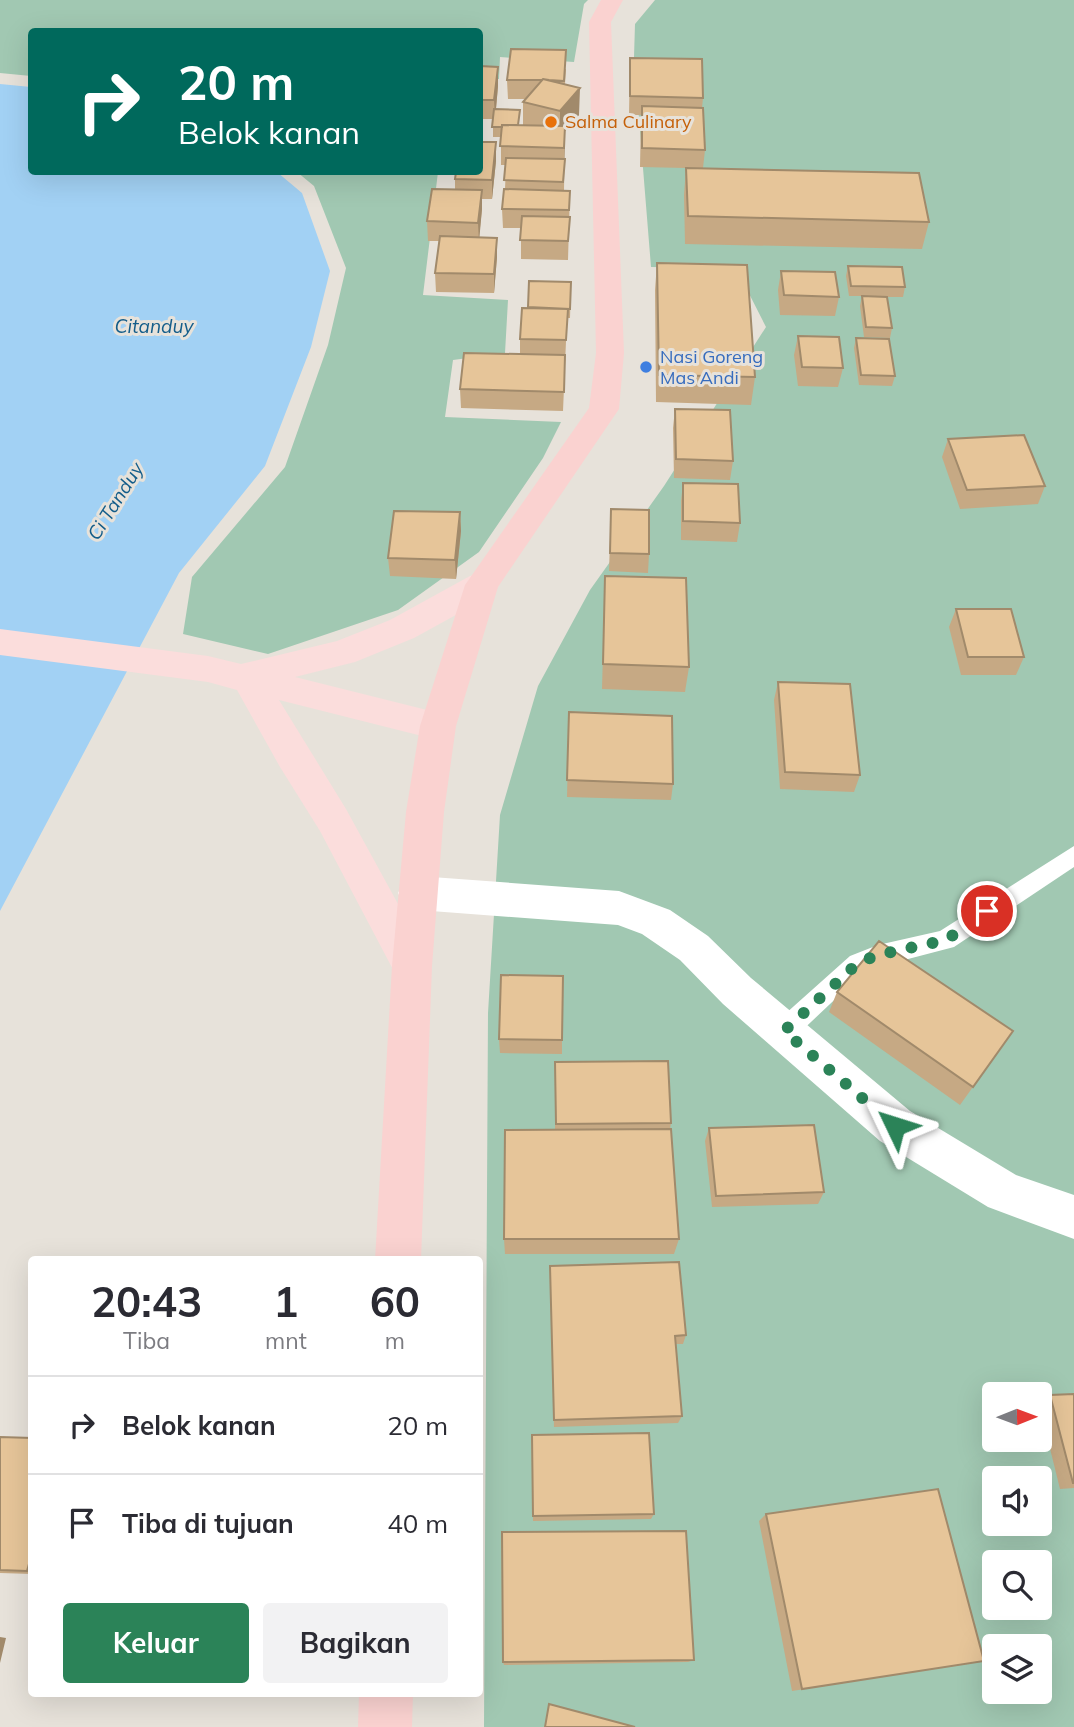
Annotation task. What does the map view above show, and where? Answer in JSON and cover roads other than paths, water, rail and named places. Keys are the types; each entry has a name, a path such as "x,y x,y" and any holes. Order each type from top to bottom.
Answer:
{"highway":[{"path":"398,1256 412,966 425,813 438,726 482,585 604,409 610,353 600,22 612,0"},
{"path":"385,1727 386,1697"}],"main road":[{"path":"232,675 343,653 401,629 482,585"},
{"path":"0,642 232,675 438,726"},
{"path":"232,675 293,757 333,820 412,966"}],"street":[{"path":"418,893 619,908 656,922 694,948 737,991 895,1126 1004,1192 1074,1217"}],"lane":[{"path":"784,1031 858,963 878,955 946,940 1074,855"}],"water":[{"name":"Citanduy","path":"0,84 28,87 28,175 281,175 302,193 330,271 311,347 265,466 179,573 0,911"}],"place":[{"name":"Salma Culinary","path":"551,122"},
{"name":"Nasi Goreng Mas Andi","path":"646,367"}],"water label":[{"name":"Ci Tanduy","path":"115,501"}]}
